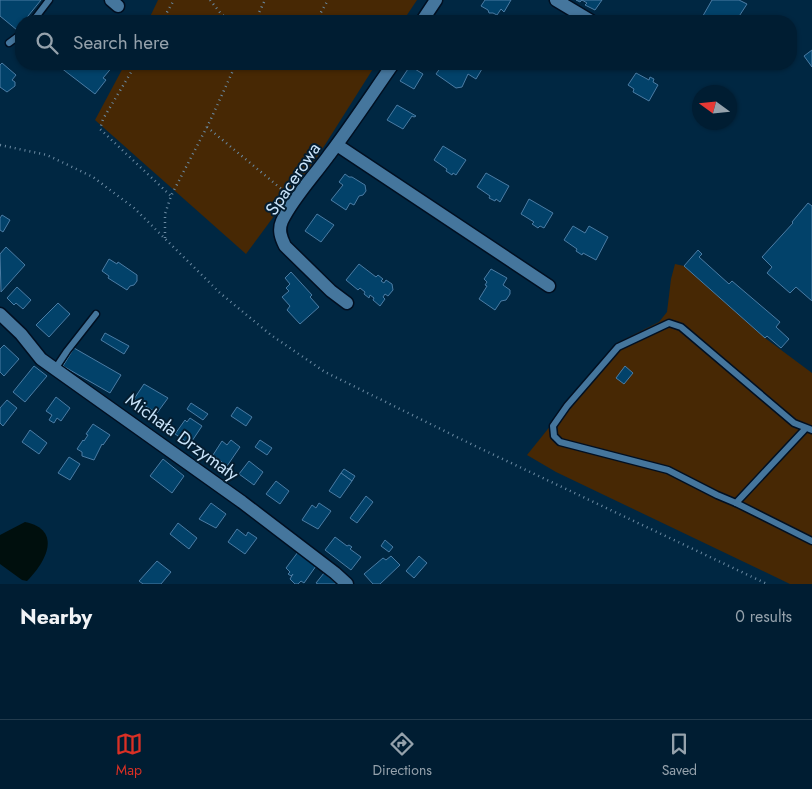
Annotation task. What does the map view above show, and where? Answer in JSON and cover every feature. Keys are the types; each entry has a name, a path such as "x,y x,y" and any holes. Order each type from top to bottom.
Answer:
{"street":[{"path":"426,15 436,0"},
{"path":"556,0 581,15"},
{"name":"Spacerowa","path":"347,303 325,285 285,246 281,239 280,229 282,222 295,201 337,145 389,70"},
{"path":"337,145 549,286"},
{"name":"Michała Drzymały","path":"0,314 21,334 41,359 55,370 124,416 242,502 328,567 347,584"}],"lane":[{"path":"38,15 49,0"},
{"path":"9,42 15,38"},
{"path":"55,370 67,351 96,314"},
{"path":"736,503 809,429 794,423 681,327 669,323 618,348 567,406 553,426 554,436 560,442 668,470 812,541"}],"path":[{"path":"165,15 174,0"},
{"path":"210,0 222,15"},
{"path":"258,15 265,0"},
{"path":"319,15 328,0"},
{"path":"132,70 103,119 100,129 171,196"},
{"path":"165,238 165,214 171,196 207,127 233,70"},
{"path":"207,127 295,201"},
{"path":"0,145 46,155 71,165 93,177 134,208 228,299 271,335 325,372 482,449 767,584"}],"shaded area":[{"path":"158,0 417,0 407,15 151,15"},
{"path":"122,70 372,70 316,159 246,254 95,120"},
{"path":"675,264 684,266 765,338 812,373 812,584 790,584 556,472 527,455 617,343 659,322 667,312"},
{"path":"25,522 37,526 44,532 47,539 45,556 27,581 22,580 0,564 0,535"}],"building":[{"path":"0,0 41,0 29,15 15,15 15,28 0,16"},
{"path":"485,0 511,0 504,12 501,9 497,15 489,13 488,10 481,6"},
{"path":"582,0 602,0 595,10 585,5 587,3"},
{"path":"712,0 739,0 747,4 740,15 703,15"},
{"path":"812,50 812,67 804,56"},
{"path":"2,63 16,75 12,80 15,82 15,86 7,92 0,87 0,65"},
{"path":"64,70 110,70 103,78 106,80 95,94"},
{"path":"407,70 416,70 423,74 414,89 400,81"},
{"path":"439,70 481,70 476,79 468,74 462,87 456,88 436,74"},
{"path":"636,73 649,80 650,77 654,79 653,82 658,85 649,101 633,92 634,89 628,85"},
{"path":"397,105 416,116 412,116 403,129 387,120"},
{"path":"443,146 466,160 456,175 446,171 447,169 434,160"},
{"path":"486,173 509,186 500,202 489,198 490,196 477,187"},
{"path":"345,174 365,185 366,191 363,195 359,196 354,205 350,203 346,210 331,200 343,185 339,182"},
{"path":"529,199 553,213 544,228 540,226 538,228 532,224 534,222 521,214"},
{"path":"808,203 812,206 812,301 796,287 790,293 767,273 772,267 762,257 793,223"},
{"path":"317,214 334,225 321,242 305,231"},
{"path":"2,215 10,220 3,232 0,230 0,218"},
{"path":"573,226 585,233 589,226 608,237 596,260 583,253 582,255 564,240"},
{"path":"6,247 25,265 1,292 0,254"},
{"path":"698,250 702,254 699,257 729,284 732,281 780,322 776,327 789,339 781,348 767,336 765,338 684,266"},
{"path":"109,259 117,264 118,262 137,275 137,281 134,285 130,286 127,290 108,278 109,276 102,271"},
{"path":"359,264 376,277 378,275 383,279 381,281 384,283 386,280 392,284 393,290 388,296 385,294 383,297 385,299 380,306 373,300 374,298 370,295 369,298 360,288 358,290 346,280"},
{"path":"491,269 507,278 503,285 510,290 506,300 501,301 495,310 479,299 487,286 485,285 487,282 484,279"},
{"path":"291,272 312,295 310,297 319,307 300,324 287,310 290,306 282,297 289,291 286,288 290,284 285,278"},
{"path":"17,287 31,300 23,309 16,303 14,305 7,298"},
{"path":"58,303 70,314 49,337 36,325"},
{"path":"105,333 129,346 124,354 101,340"},
{"path":"4,345 19,359 4,376 0,372 0,349"},
{"path":"74,348 121,375 110,393 63,366"},
{"path":"34,366 47,376 25,402 13,392"},
{"path":"625,366 633,373 624,384 616,378"},
{"path":"144,384 168,398 157,413 134,399"},
{"path":"56,397 70,408 61,421 57,418 54,423 49,420 52,415 46,411"},
{"path":"7,400 17,408 3,426 0,423 0,408"},
{"path":"191,403 208,414 203,420 187,409"},
{"path":"237,407 252,417 246,426 231,416"},
{"path":"190,418 202,426 190,444 175,434 185,420 187,422"},
{"path":"93,424 110,435 102,444 94,460 82,456 82,452 77,449 88,435 86,434"},
{"path":"30,430 47,443 39,454 22,442"},
{"path":"231,440 240,447 227,466 213,455 222,441 227,445"},
{"path":"260,440 272,448 267,455 255,447"},
{"path":"69,457 80,464 70,480 58,473"},
{"path":"163,459 184,476 172,493 150,476"},
{"path":"249,461 263,472 254,485 239,474"},
{"path":"344,469 355,476 352,481 341,473"},
{"path":"341,473 352,481 340,498 329,491"},
{"path":"276,481 289,491 280,504 266,494"},
{"path":"366,496 373,502 357,523 350,518"},
{"path":"211,503 226,514 216,528 199,519"},
{"path":"319,503 331,511 318,529 302,520 312,505 316,508"},
{"path":"178,523 197,538 189,549 170,534"},
{"path":"237,529 246,536 248,532 257,538 245,554 228,542"},
{"path":"335,537 347,546 352,547 350,549 361,557 351,570 325,550"},
{"path":"385,540 393,547 389,552 381,546"},
{"path":"298,552 316,566 304,583 301,581 295,584 290,579 293,574 291,576 288,574 290,572 286,568"},
{"path":"391,556 400,565 380,584 373,584 364,574 383,558 386,560"},
{"path":"419,556 427,563 414,578 406,571"},
{"path":"157,561 171,572 161,584 143,584 139,581"},
{"path":"324,573 337,584 316,583"}]}
